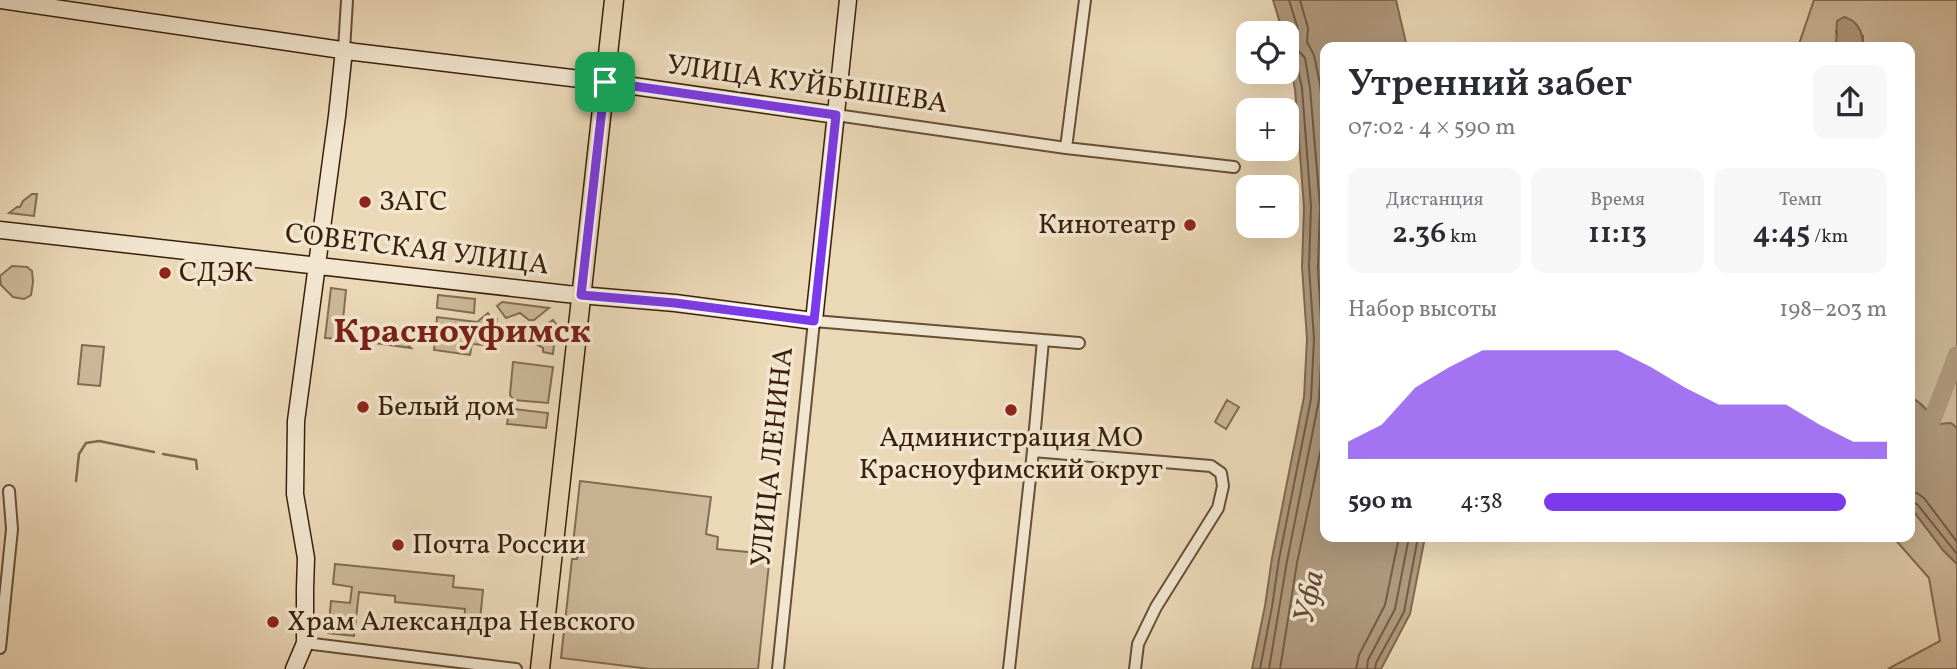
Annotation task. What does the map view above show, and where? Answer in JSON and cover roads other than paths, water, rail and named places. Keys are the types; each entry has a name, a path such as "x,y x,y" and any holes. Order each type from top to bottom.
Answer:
{"main road":[{"path":"540,669 614,0"},
{"name":"УЛИЦА ЛЕНИНА","path":"814,321 848,0"},
{"name":"УЛИЦА КУЙБЫШЕВА","path":"0,1 76,5 344,50 605,82 836,115"},
{"path":"294,669 305,643 306,558 295,494 296,421 344,50"},
{"name":"СОВЕТСКАЯ УЛИЦА","path":"0,230 252,257 316,267 675,303 814,321"}],"street":[{"path":"344,50 347,0"},
{"path":"1066,148 1085,0"},
{"name":"УЛИЦА КУЙБЫШЕВА","path":"836,115 1066,148 1234,167"},
{"name":"СОВЕТСКАЯ УЛИЦА","path":"814,321 1079,344"},
{"name":"УЛИЦА ЛЕНИНА","path":"778,669 814,321"},
{"path":"1009,669 1034,451 1043,340"},
{"path":"1034,451 1211,466 1219,470 1223,486 1218,508 1156,607 1138,644 1135,669"},
{"path":"0,648 12,529 9,491"},
{"path":"305,643 516,669"}],"water":[{"name":"Уфа","path":"1273,0 1396,0 1406,42 1320,42 1320,542 1424,542 1410,614 1381,669 1252,669 1304,397 1307,339 1302,267 1304,207 1299,98 1296,98 1294,84 1299,84 1299,21 1279,21"},
{"path":"1844,17 1853,21 1859,28 1862,42 1836,42 1837,21"},
{"path":"1915,400 1940,424 1951,423 1957,428 1957,564 1915,513"}],"waterway":[{"path":"1927,440 1926,436 1957,355"},
{"path":"76,481 79,454 86,443 99,441 154,452"},
{"path":"163,454 196,460 197,469"}],"place":[{"name":"ЗАГС","path":"365,202"},
{"name":"Кинотеатр","path":"1190,225"},
{"name":"СДЭК","path":"165,273"},
{"name":"Белый дом","path":"363,407"},
{"name":"Администрация МО Красноуфимский округ","path":"1011,410"},
{"name":"Почта России","path":"398,545"},
{"name":"Храм Александра Невского","path":"273,622"}],"district":[{"name":"Красноуфимск","path":"462,333"}]}
